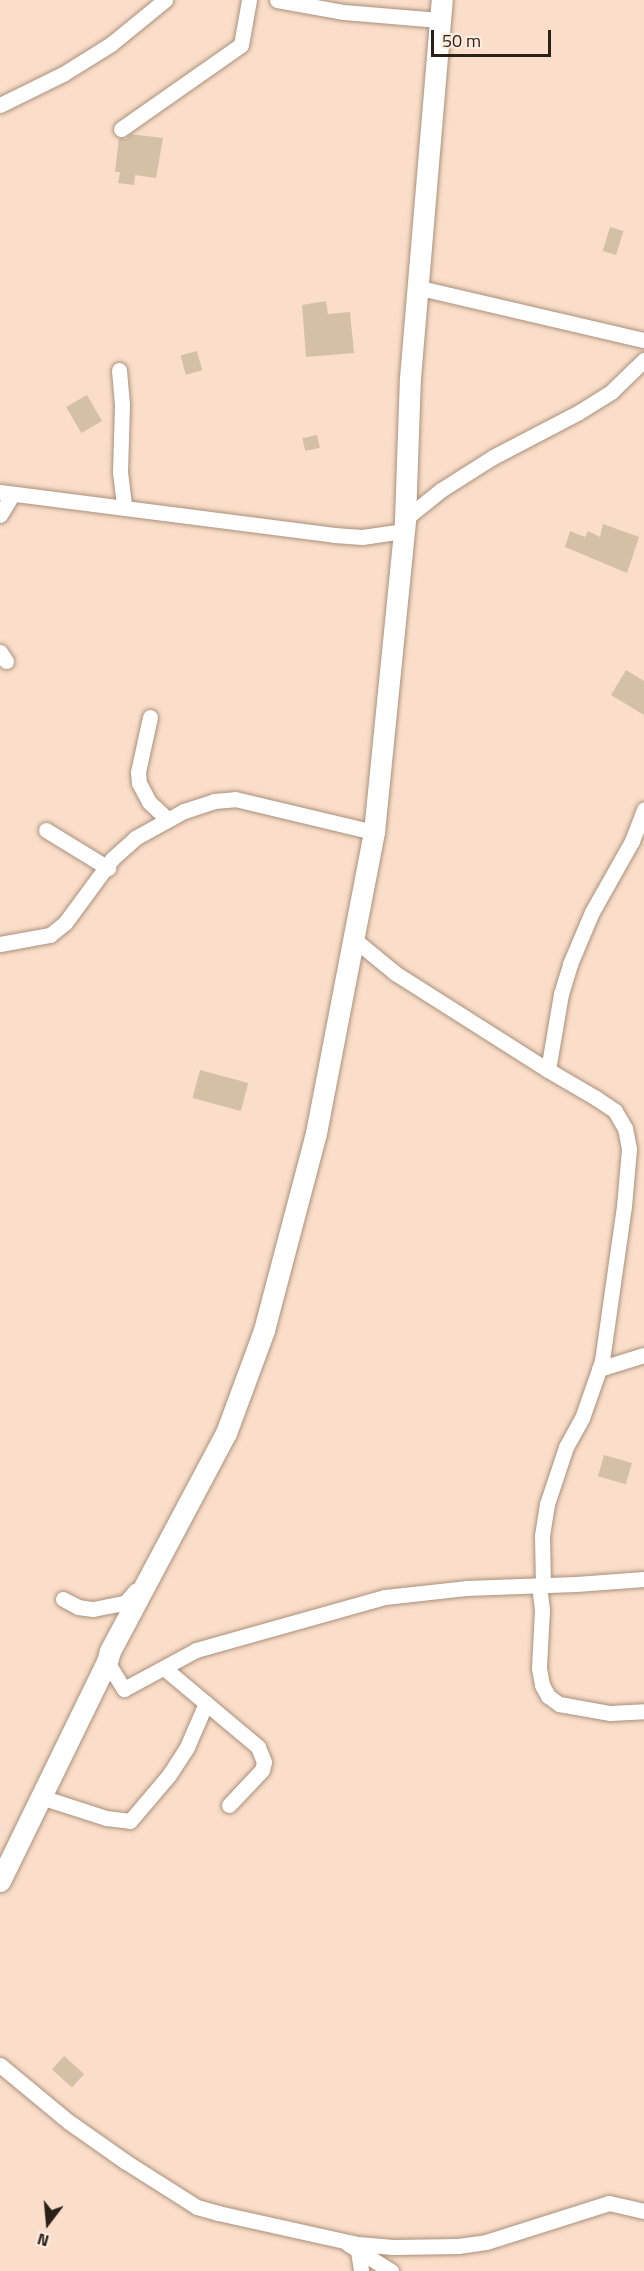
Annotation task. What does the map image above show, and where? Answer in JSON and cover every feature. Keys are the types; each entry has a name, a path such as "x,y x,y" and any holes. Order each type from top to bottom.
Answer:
{"street":[{"path":"0,105 63,74 111,44 165,0"},
{"path":"121,129 241,45 249,0"},
{"path":"0,1881 107,1662 110,1651 226,1433 264,1330 316,1133 374,832 404,525 410,378 420,288 441,10 344,12 277,0"},
{"path":"420,288 644,340"},
{"path":"0,515 6,494 362,537 404,525 441,490 493,457 579,412 612,391 644,360"},
{"path":"119,370 122,405 120,472 124,507"},
{"path":"150,717 138,772 139,783 149,802 167,819"},
{"path":"0,944 50,935 65,923 108,868 112,859 135,838 167,819 214,801 235,799 374,832"},
{"path":"548,1070 561,994 570,964 592,912 636,834 644,809"},
{"path":"46,830 108,868"},
{"path":"355,940 395,972 615,1111 625,1128 629,1149 624,1206 599,1369 582,1418 566,1448 547,1504 542,1537 539,1668 542,1685 548,1696 559,1704 610,1713 644,1711"},
{"path":"599,1369 644,1355"},
{"path":"63,1599 78,1607 93,1609 125,1603 155,1564"},
{"path":"107,1662 124,1689 196,1650 385,1597 442,1590 644,1579"},
{"path":"164,1668 258,1747 264,1762 255,1780 229,1805"},
{"path":"41,1797 106,1818 130,1821 169,1774 187,1747 206,1703"},
{"path":"0,2065 69,2122 197,2207 358,2244 393,2247 458,2246 486,2242 609,2203 644,2211"},
{"path":"338,2238 391,2271"},
{"path":"358,2251 361,2271"}],"building":[{"path":"130,134 163,138 156,178 135,175 134,185 118,183 120,172 115,172 119,138 126,139"},
{"path":"610,227 623,231 616,255 603,251"},
{"path":"326,301 328,314 350,312 354,353 306,357 302,305"},
{"path":"197,351 202,370 186,375 181,355"},
{"path":"87,395 102,421 81,433 66,407"},
{"path":"317,435 320,448 305,451 302,438"},
{"path":"603,524 639,537 627,573 565,547 570,531 585,537 588,531 600,537"},
{"path":"626,670 644,681 644,715 611,695"},
{"path":"200,1070 248,1083 241,1111 192,1098"},
{"path":"604,1455 632,1463 626,1484 598,1476"},
{"path":"64,2056 84,2074 72,2087 52,2069"}]}
